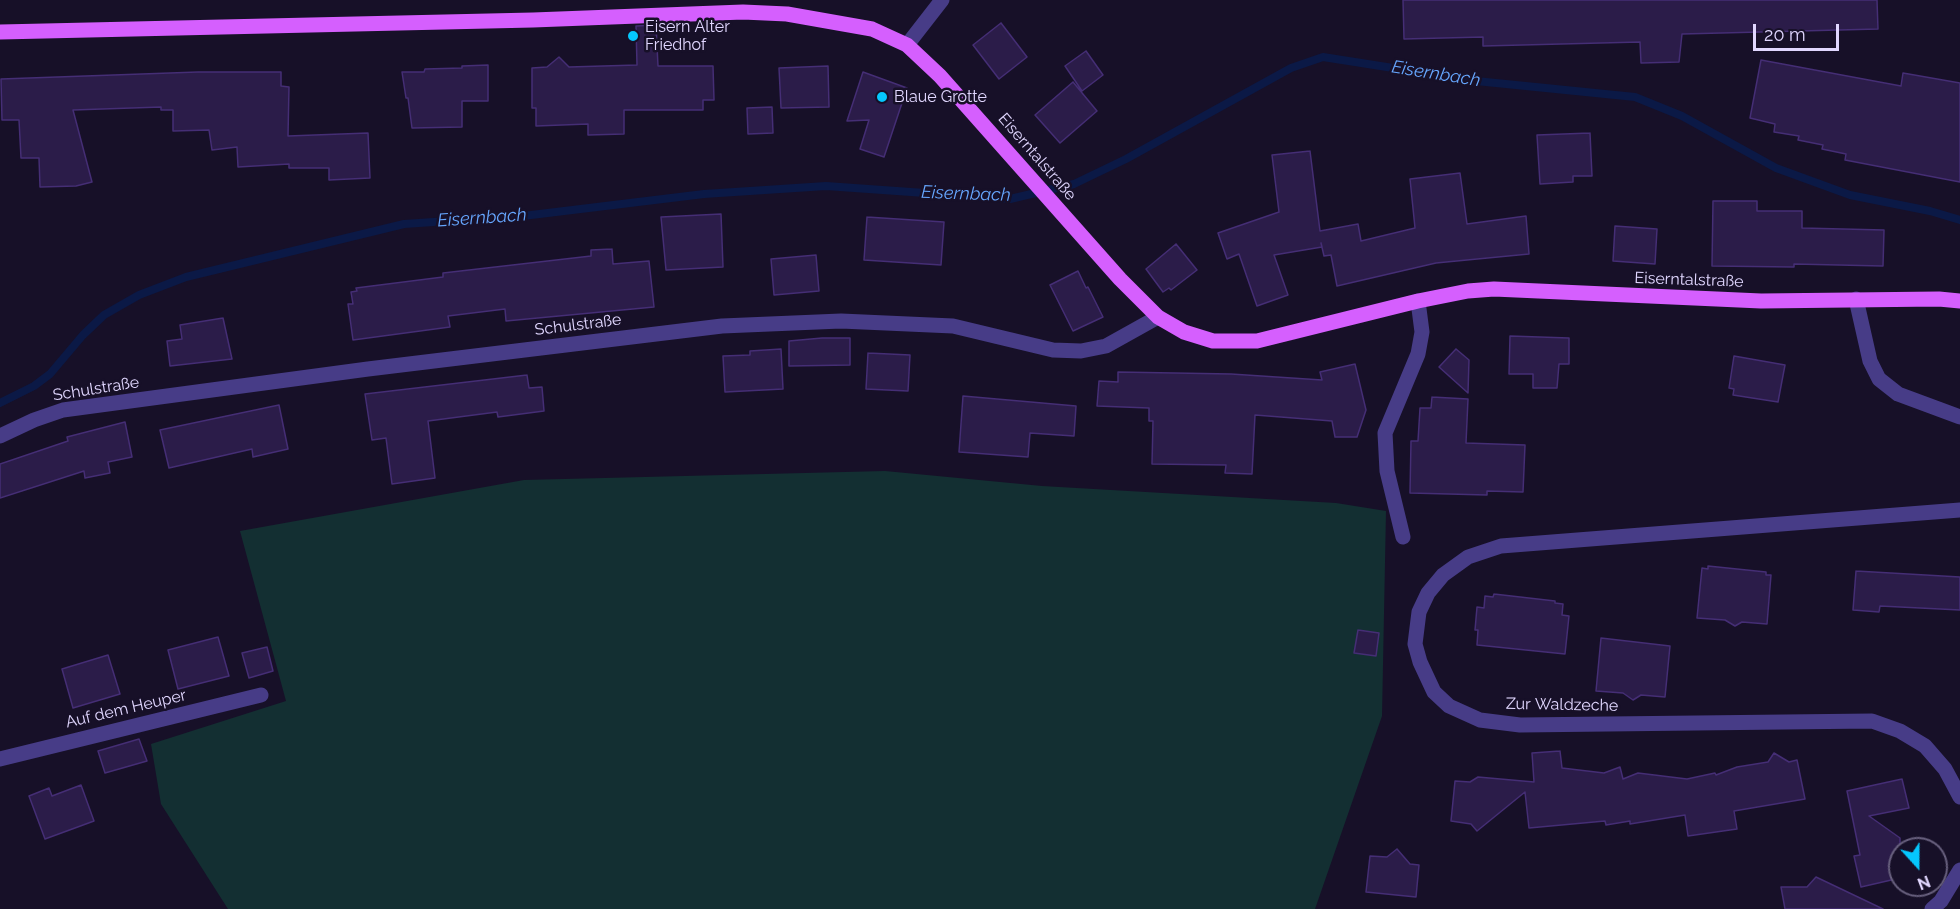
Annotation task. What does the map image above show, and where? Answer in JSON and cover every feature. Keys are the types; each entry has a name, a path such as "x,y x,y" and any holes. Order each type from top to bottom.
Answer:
{"main road":[{"name":"Eiserntalstraße","path":"0,32 533,20 743,12 787,14 872,29 907,45 940,76 1120,279 1158,317 1184,332 1213,341 1257,341 1468,291 1494,290 1761,301 1856,299 1960,301"}],"street":[{"path":"907,45 942,0"},
{"path":"1856,299 1870,361 1879,379 1898,394 1960,417"},
{"path":"1403,537 1387,471 1385,433 1418,354 1422,332 1418,301"},
{"name":"Schulstraße","path":"0,436 34,420 63,410 368,369 722,326 840,321 943,325 1053,350 1081,351 1106,346 1158,317"},
{"name":"Zur Waldzeche","path":"1960,510 1500,546 1468,557 1443,575 1428,592 1419,612 1415,644 1423,670 1434,692 1449,706 1480,720 1520,725 1872,721 1900,731 1925,746 1945,769 1960,797"},
{"name":"Auf dem Heuper","path":"0,759 261,695"},
{"path":"1932,909 1941,901 1960,870"}],"green space":[{"path":"885,471 1042,486 1336,503 1386,511 1382,716 1315,909 228,909 161,804 151,744 286,701 240,531 524,480"}],"building":[{"path":"1403,0 1877,0 1878,29 1682,34 1679,62 1641,63 1640,42 1483,46 1483,37 1404,39"},
{"path":"1001,23 1027,57 999,79 973,45"},
{"path":"656,25 658,66 713,66 714,100 703,100 703,110 624,110 624,134 588,135 588,124 536,126 536,108 532,108 532,68 547,67 559,57 569,67 637,65 636,26"},
{"path":"1086,51 1103,75 1082,91 1065,66"},
{"path":"1761,60 1901,86 1903,73 1960,83 1960,182 1845,160 1846,154 1822,149 1823,145 1798,140 1799,136 1774,132 1775,124 1750,118"},
{"path":"488,65 488,101 462,101 462,127 412,128 402,72"},
{"path":"828,66 829,107 781,108 779,68"},
{"path":"198,72 281,72 281,86 289,87 288,136 368,133 370,178 329,180 329,168 289,168 289,164 238,167 237,147 212,150 209,130 173,131 173,110 161,110 161,107 73,110 92,182 76,186 40,187 39,158 21,158 19,120 2,120 1,79"},
{"path":"863,72 907,88 884,157 860,149 869,120 847,121"},
{"path":"1073,82 1097,111 1060,143 1035,115"},
{"path":"772,107 773,133 748,134 747,108"},
{"path":"1590,133 1592,176 1573,176 1573,182 1540,184 1537,135"},
{"path":"1310,151 1320,231 1358,224 1361,241 1415,228 1410,179 1460,173 1467,224 1526,216 1529,254 1436,263 1337,286 1331,255 1324,256 1322,247 1274,255 1288,295 1257,306 1239,254 1227,259 1218,233 1279,212 1272,155"},
{"path":"1713,201 1757,201 1757,211 1802,211 1802,228 1884,230 1883,266 1794,264 1794,267 1712,266"},
{"path":"721,214 723,267 666,270 661,217"},
{"path":"867,217 944,222 941,265 864,260"},
{"path":"1615,226 1657,229 1655,264 1613,261"},
{"path":"1176,244 1197,270 1171,290 1169,288 1163,292 1146,269"},
{"path":"612,249 613,264 649,261 654,307 506,321 505,309 448,316 450,327 353,340 348,304 353,304 351,292 357,291 356,288 443,277 443,273 591,256 591,250"},
{"path":"816,255 819,291 774,295 771,259"},
{"path":"1078,271 1103,317 1073,331 1050,285"},
{"path":"223,318 232,359 170,366 167,341 182,339 180,325"},
{"path":"1510,336 1569,338 1569,364 1559,364 1557,388 1533,388 1533,374 1509,374"},
{"path":"850,338 850,365 789,366 789,341"},
{"path":"781,349 783,389 725,392 723,356 750,355 750,351"},
{"path":"1456,349 1469,360 1468,393 1439,367"},
{"path":"868,353 910,355 908,391 866,389"},
{"path":"1734,356 1785,365 1778,402 1733,395 1734,389 1729,388"},
{"path":"1355,364 1366,410 1357,437 1335,437 1332,421 1255,415 1252,474 1225,473 1226,465 1152,464 1153,421 1149,421 1149,408 1097,406 1099,381 1118,382 1118,372 1231,374 1322,380 1320,372"},
{"path":"527,375 529,388 542,387 544,411 498,417 497,412 428,421 435,478 392,484 386,438 372,440 365,394"},
{"path":"963,396 1076,406 1074,436 1030,433 1028,457 959,452"},
{"path":"1432,397 1468,399 1466,443 1525,445 1523,492 1487,491 1487,495 1410,493 1411,441 1418,441 1420,408 1431,408"},
{"path":"279,405 288,449 253,457 252,449 169,468 160,430"},
{"path":"125,422 132,457 108,462 110,473 85,478 84,471 0,498 0,464 68,441 67,437"},
{"path":"1708,566 1766,572 1766,575 1771,575 1767,624 1742,622 1735,626 1725,620 1697,618 1702,568 1708,569"},
{"path":"1856,571 1960,577 1960,610 1880,606 1879,612 1853,610"},
{"path":"1494,594 1555,601 1555,603 1563,604 1562,615 1569,616 1565,654 1477,645 1478,630 1475,630 1477,607 1484,608 1485,596 1493,597"},
{"path":"1358,630 1379,633 1376,656 1354,653"},
{"path":"218,637 229,676 178,689 168,650"},
{"path":"1601,638 1670,646 1665,697 1641,695 1633,700 1623,693 1596,691"},
{"path":"267,647 273,671 249,678 242,653"},
{"path":"108,655 120,694 73,708 62,669"},
{"path":"139,739 147,761 105,773 98,751"},
{"path":"1560,751 1562,768 1604,773 1620,767 1623,779 1638,773 1687,779 1715,773 1716,775 1737,767 1768,762 1774,753 1789,762 1797,760 1805,799 1734,811 1737,829 1688,836 1685,815 1630,824 1630,821 1606,825 1605,821 1529,828 1525,792 1477,831 1471,824 1451,821 1455,781 1470,782 1478,777 1534,782 1532,753"},
{"path":"1902,779 1909,808 1869,816 1899,837 1888,837 1888,881 1861,887 1854,856 1860,855 1847,791"},
{"path":"81,785 94,821 45,839 29,796 49,788 52,796"},
{"path":"1397,849 1410,864 1419,865 1416,897 1366,892 1370,856 1387,857"},
{"path":"1816,877 1883,909 1785,909 1781,887 1807,887"}],"waterway":[{"name":"Eisernbach","path":"0,403 34,386 50,374 83,335 104,315 139,295 186,277 404,224 523,216 704,194 826,186 1010,199 1074,184 1126,159 1291,68 1323,57 1476,81 1635,97 1682,116 1776,168 1850,195 1930,211 1960,220"}],"place":[{"name":"Eisern Alter Friedhof","path":"633,36"},
{"name":"Blaue Grotte","path":"882,97"}]}
